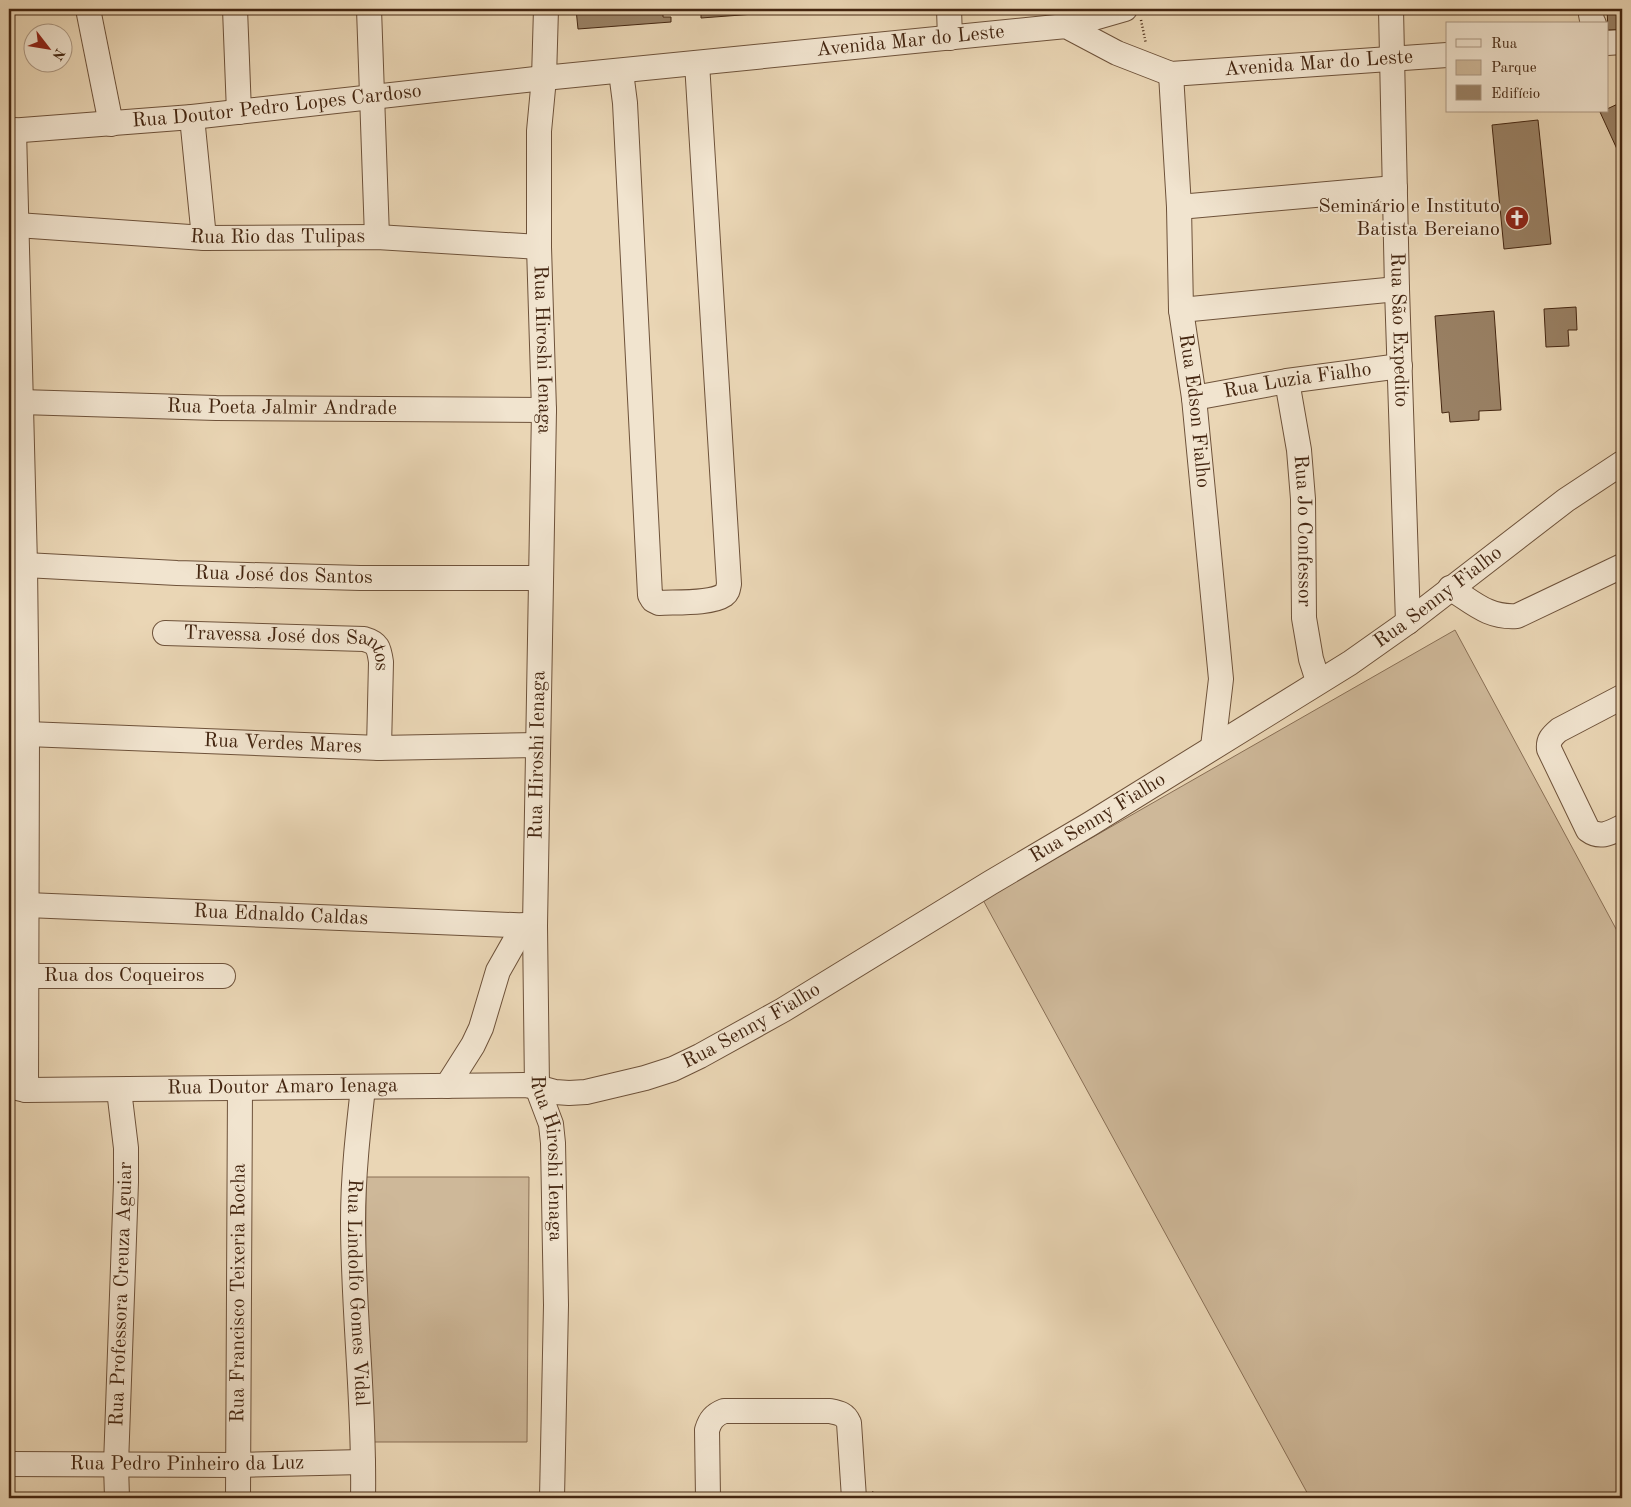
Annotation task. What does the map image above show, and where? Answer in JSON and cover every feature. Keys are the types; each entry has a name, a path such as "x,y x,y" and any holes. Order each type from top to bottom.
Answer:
{"street":[{"path":"88,9 111,124"},
{"path":"235,9 239,112"},
{"path":"369,9 377,237"},
{"name":"Rua Hiroshi Ienaga","path":"546,9 540,131 539,247 544,410 538,745 530,926 537,1086 551,1124 553,1143 556,1306 552,1498"},
{"path":"949,9 950,38"},
{"name":"Rua São Expedito","path":"1391,9 1397,290 1408,622"},
{"path":"1590,9 1593,22"},
{"path":"1066,26 1111,11"},
{"name":"Avenida Mar do Leste","path":"544,78 621,72 1066,26 1117,52 1171,74 1446,55"},
{"path":"621,72 625,103 650,595 653,600 659,603 712,600 723,596 728,591 729,584 697,63"},
{"name":"Rua Edson Fialho","path":"1171,74 1179,207 1181,310 1194,398 1221,679 1214,747"},
{"name":"Rua Doutor Pedro Lopes Cardoso","path":"11,130 192,117 371,99 544,78"},
{"path":"192,117 204,238"},
{"path":"11,130 17,225 27,734 25,976 14,1091"},
{"path":"1179,207 1395,188"},
{"name":"Rua Rio das Tulipas","path":"17,225 204,238 377,237 539,247"},
{"path":"1181,310 1397,290"},
{"name":"Rua Luzia Fialho","path":"1194,398 1287,381 1400,366"},
{"name":"Rua Jo Confessor","path":"1287,381 1299,450 1303,499 1304,618 1311,659 1318,681"},
{"name":"Rua Poeta Jalmir Andrade","path":"21,402 216,408 544,410"},
{"name":"Rua Senny Fialho","path":"537,1086 555,1092 586,1092 645,1078 673,1069 700,1056 792,1005 1090,824 1378,644 1566,500 1622,463"},
{"name":"Rua José dos Santos","path":"25,565 177,573 293,576 541,578"},
{"path":"1450,588 1488,613 1502,617 1517,616 1622,566"},
{"name":"Travessa José dos Santos","path":"165,633 364,639 373,642 379,649 382,662 379,748"},
{"path":"1622,697 1559,730 1548,743 1549,750 1588,830 1594,835 1603,835 1622,827"},
{"name":"Rua Verdes Mares","path":"27,734 379,748 538,745"},
{"name":"Rua Ednaldo Caldas","path":"27,905 530,926"},
{"path":"447,1086 473,1045 481,1028 498,971 530,926"},
{"name":"Rua dos Coqueiros","path":"25,976 223,976"},
{"name":"Rua Doutor Amaro Ienaga","path":"14,1091 537,1086"},
{"name":"Rua Francisco Teixeria Rocha","path":"238,1498 240,1088"},
{"name":"Rua Lindolfo Gomes Vidal","path":"363,1088 354,1172 353,1219 354,1282 364,1462 363,1498"},
{"name":"Rua Professora Creuza Aguiar","path":"117,1498 116,1465 126,1182 126,1148 119,1090"},
{"path":"708,1498 707,1430 710,1420 724,1411 830,1411 841,1413 849,1423 854,1498"},
{"name":"Rua Pedro Pinheiro da Luz","path":"9,1464 237,1465 364,1462"}],"green space":[{"path":"1455,630 1622,940 1622,1498 1310,1498 983,900"},
{"path":"366,1177 529,1177 527,1442 365,1442"}],"building":[{"path":"576,9 617,9 617,13 623,12 623,9 663,9 663,17 671,17 671,22 578,29"},
{"path":"701,9 795,9 795,11 701,18"},
{"path":"1607,9 1622,9 1622,29 1608,30"},
{"path":"1622,102 1622,160 1600,112 1608,112 1608,109"},
{"path":"1538,120 1551,244 1504,249 1492,125"},
{"path":"1576,307 1577,330 1568,330 1569,346 1546,347 1544,309"},
{"path":"1494,311 1501,410 1479,411 1479,420 1450,422 1449,412 1442,413 1435,316"}],"place":[{"name":"Seminário e Instituto Batista Bereiano","path":"1517,218"}]}
